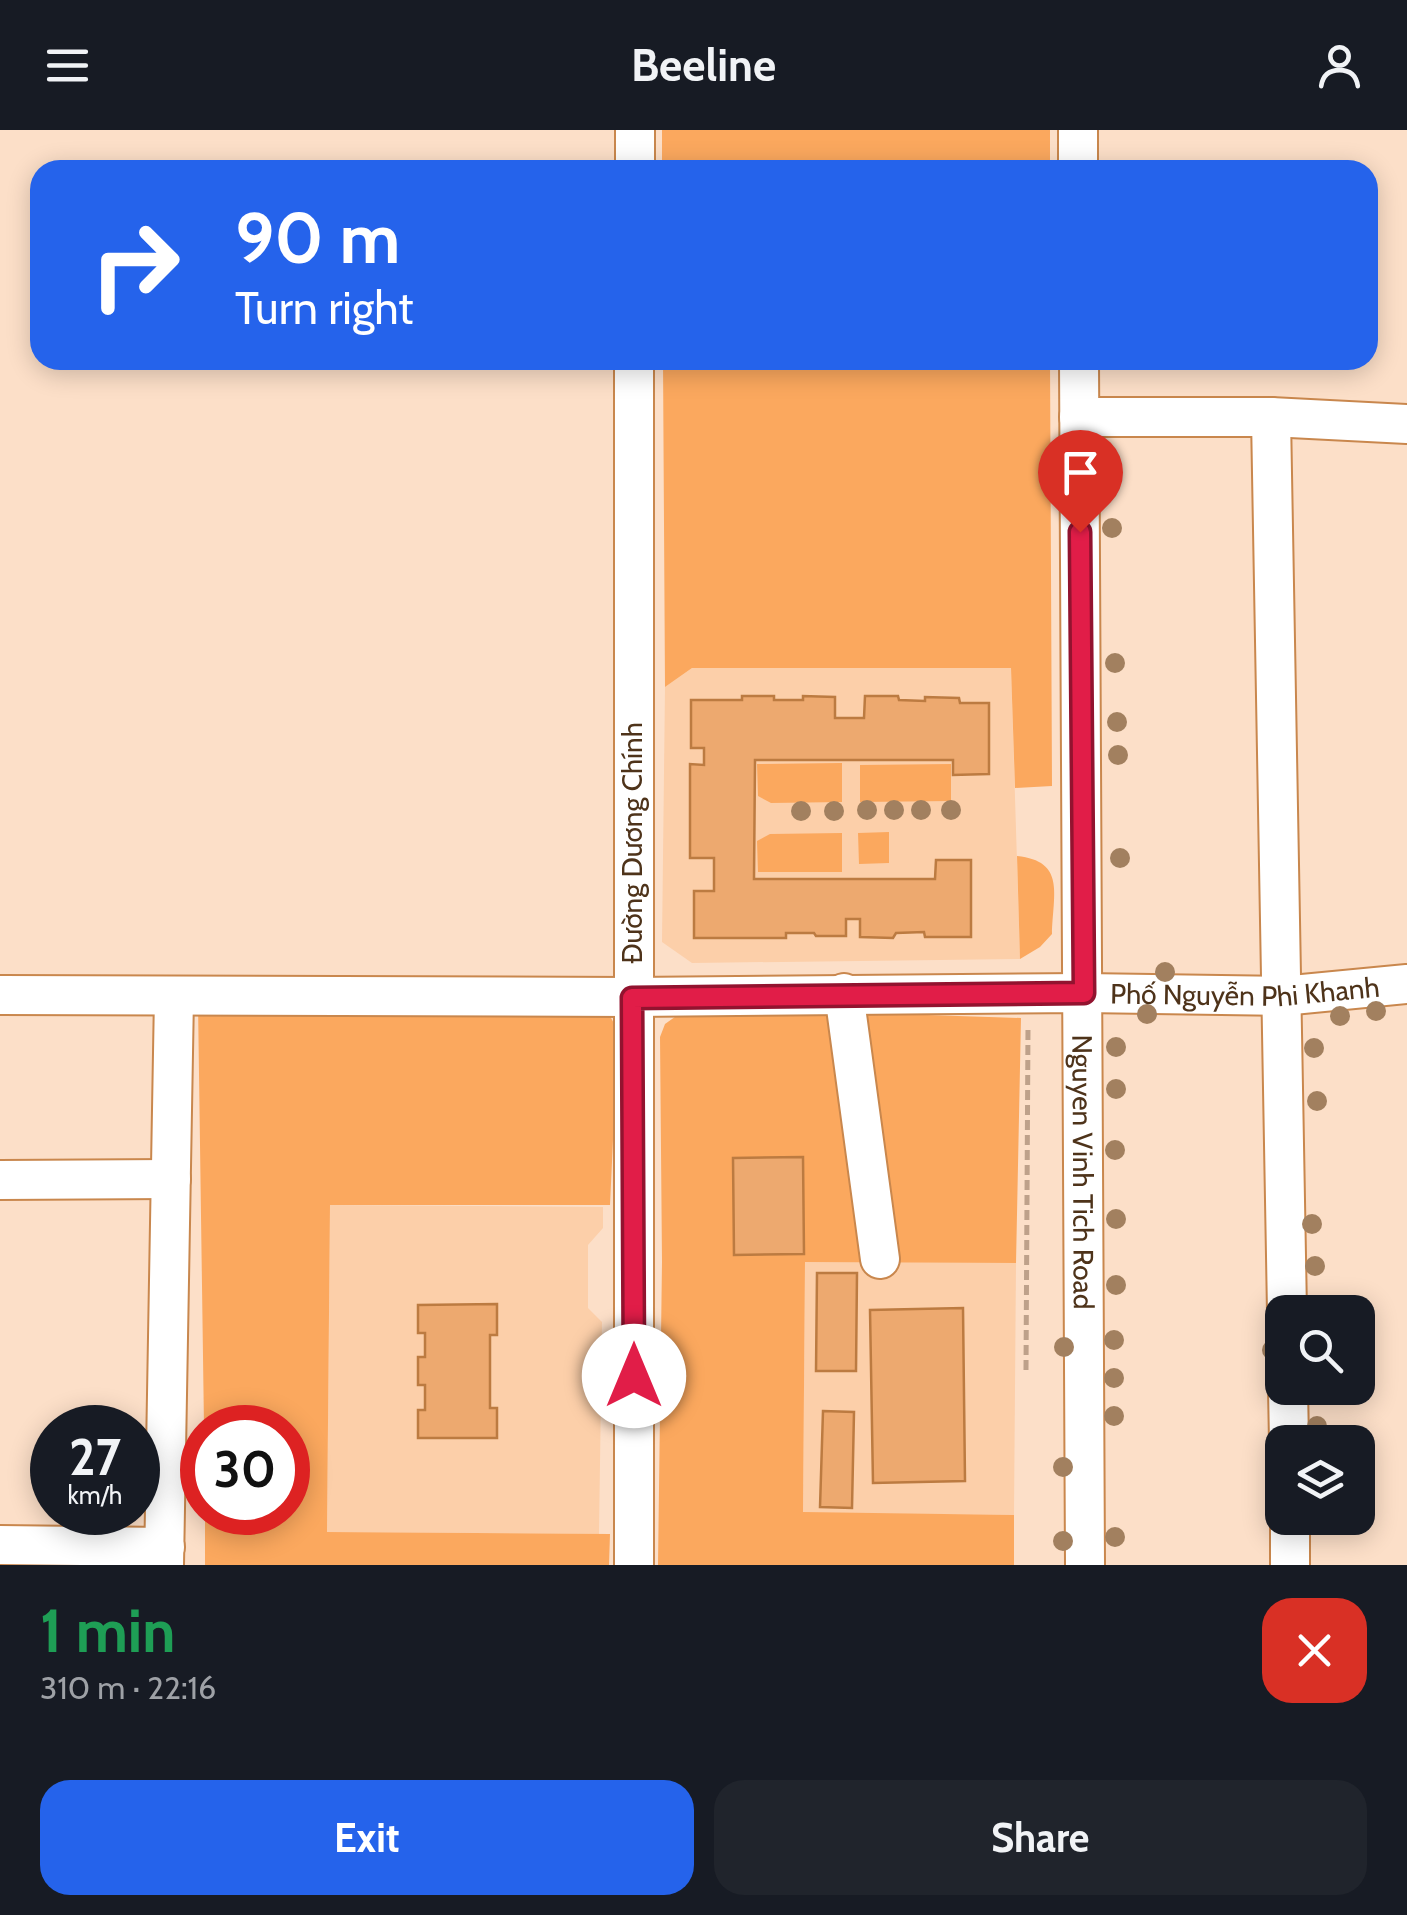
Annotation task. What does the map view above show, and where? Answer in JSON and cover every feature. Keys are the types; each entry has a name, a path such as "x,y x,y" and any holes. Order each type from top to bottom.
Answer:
{"street":[{"path":"635,130 635,160"},
{"path":"1078,130 1078,160"},
{"name":"Đường Dương Chính","path":"634,370 634,1565"},
{"name":"Nguyen Vinh Tich Road","path":"1079,370 1085,1565"},
{"path":"1079,417 1271,417 1407,424"},
{"path":"1271,417 1287,1295"},
{"name":"Phố Nguyễn Phi Khanh","path":"0,995 1282,996 1407,984"},
{"path":"844,993 880,1259"},
{"path":"0,1545 164,1556 174,996"},
{"path":"0,1180 171,1179"},
{"path":"1290,1535 1290,1565"}],"path":[{"path":"1026,1370 1028,993"}],"shaded area":[{"path":"662,130 1050,130 1050,160 662,160"},
{"path":"663,370 1050,370 1052,786 1015,788 1011,668 692,668 665,687"},
{"path":"692,668 1011,668 1020,959 692,963 662,942 665,687"},
{"path":"842,763 842,802 771,803 758,796 757,764"},
{"path":"951,764 951,801 860,802 860,765"},
{"path":"889,832 889,863 859,864 858,833"},
{"path":"842,833 842,872 758,872 757,841 770,834"},
{"path":"1017,856 1033,859 1050,872 1054,893 1052,934 1020,959"},
{"path":"198,1003 595,1009 610,1016 618,1031 610,1205 330,1205 327,1532 610,1534 609,1565 205,1565 205,1535 310,1535 310,1405 204,1405"},
{"path":"689,1007 1021,1018 1016,1263 805,1262 803,1512 1014,1515 1014,1565 658,1565 660,1037 665,1024"},
{"path":"330,1205 603,1207 603,1228 588,1245 588,1308 602,1322 599,1534 327,1532"},
{"path":"805,1261 1016,1263 1014,1515 803,1513"}],"building":[{"path":"742,696 774,696 774,700 835,697 835,718 864,718 865,696 925,701 925,697 959,698 960,703 989,703 989,774 953,775 953,760 755,760 754,879 935,879 936,860 971,860 971,937 925,937 924,932 896,933 893,938 860,937 860,919 846,919 846,936 786,933 786,938 694,938 694,891 714,891 714,858 690,858 690,764 704,765 704,748 691,748 691,700 742,700"},
{"path":"803,1157 804,1254 734,1255 733,1158"},
{"path":"817,1273 857,1273 856,1371 816,1371"},
{"path":"497,1304 497,1335 490,1335 490,1408 497,1408 497,1438 418,1438 418,1410 425,1410 425,1385 418,1385 418,1357 425,1357 425,1333 418,1333 418,1305"},
{"path":"963,1308 965,1481 873,1483 870,1310"},
{"path":"823,1411 854,1412 852,1508 820,1507"}],"route":[{"path":"634,1376 632,998 1084,993 1080,532"}]}
